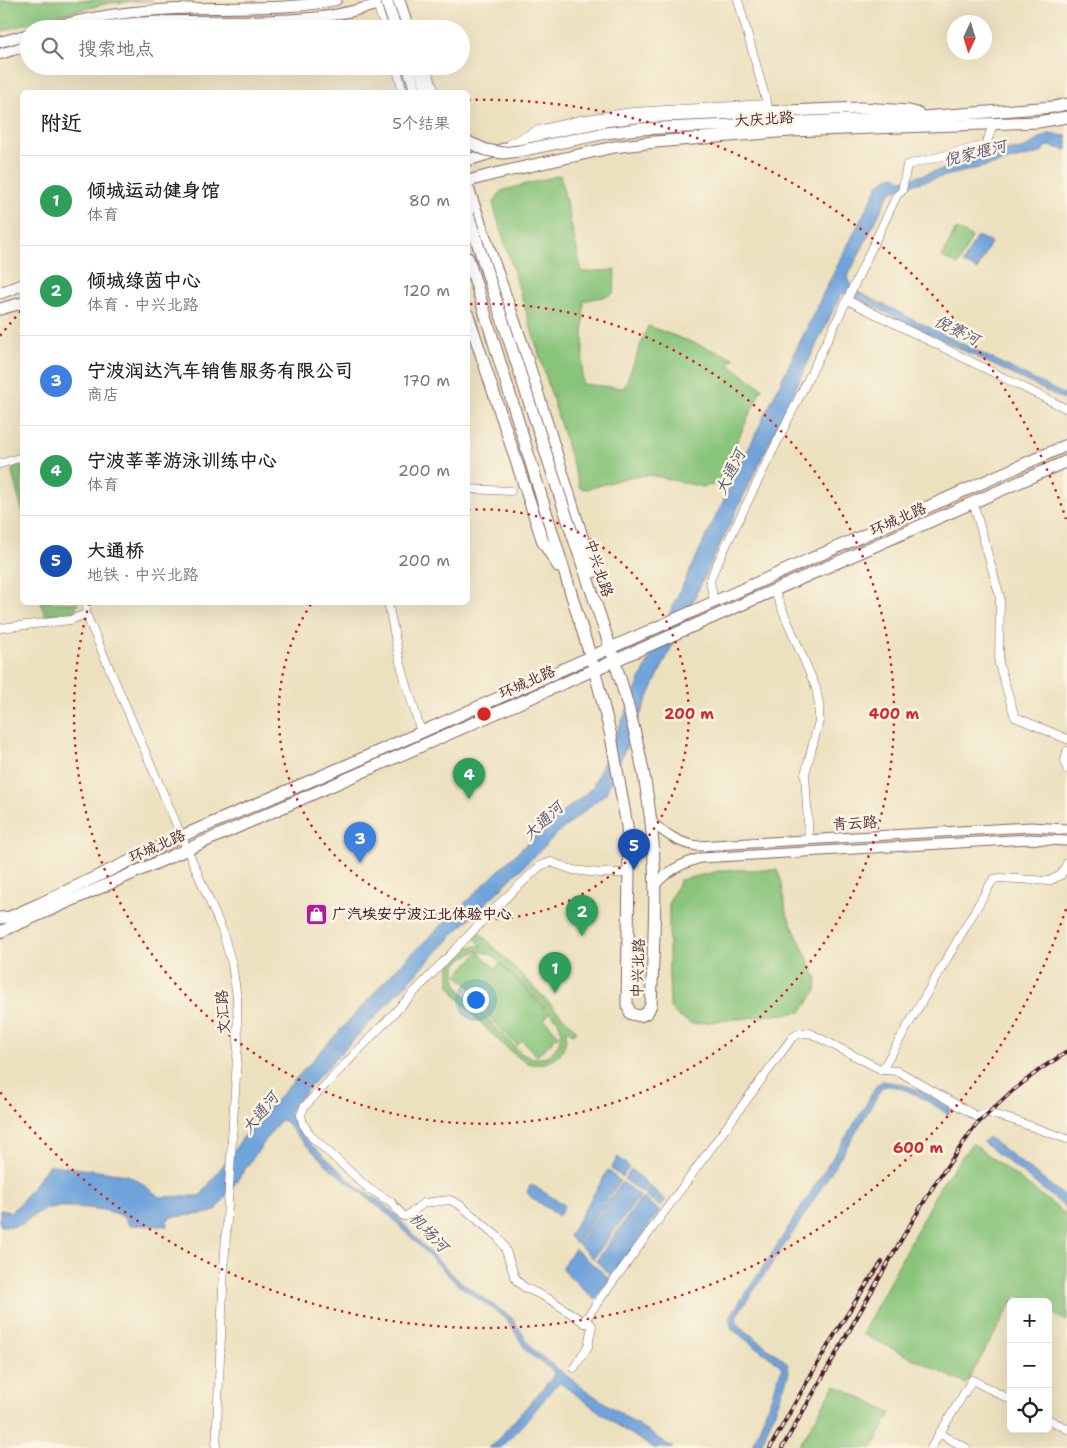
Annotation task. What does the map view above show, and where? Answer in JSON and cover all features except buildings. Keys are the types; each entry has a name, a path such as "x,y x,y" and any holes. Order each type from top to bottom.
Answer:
{"main road":[{"path":"81,20 124,12 274,7 336,0"},
{"path":"221,20 318,17 359,11 380,1 394,0"},
{"path":"398,0 405,20"},
{"path":"380,1 391,20"},
{"path":"0,42 20,36"},
{"path":"0,54 20,48"},
{"path":"413,75 422,90"},
{"path":"420,75 423,90"},
{"name":"大庆北路","path":"470,180 614,147 775,128 1054,107 1067,104"},
{"name":"大庆北路","path":"470,159 581,128 638,117 768,107 860,108 909,111 916,112 922,117"},
{"name":"大庆北路","path":"775,128 992,124 1038,122 1067,117"},
{"path":"470,143 486,150 503,153 606,133 638,129 775,128"},
{"path":"470,194 524,349 592,571 598,611"},
{"name":"中兴北路","path":"470,220 610,648 635,737 648,800 656,884 651,1005 647,1013 640,1016 631,1014 627,1002 629,873 627,826 611,736 594,668 470,264"},
{"path":"0,294 20,286"},
{"path":"0,309 20,304"},
{"path":"470,321 543,542 567,579"},
{"name":"环城北路","path":"3,919 39,904 182,836 652,630 1067,445"},
{"name":"环城北路","path":"0,932 594,668 614,661 1067,461"}],"street":[{"path":"404,0 410,20"},
{"path":"738,0 775,128"},
{"path":"380,1 383,20"},
{"path":"398,75 402,90"},
{"path":"423,90 425,75"},
{"path":"714,602 710,581 714,570 848,300 897,195 902,192 907,165 986,145 992,124"},
{"path":"848,300 1067,409"},
{"path":"0,464 20,458"},
{"path":"470,489 511,491"},
{"path":"973,502 1000,597 999,664 1015,717 1067,739"},
{"path":"774,590 816,688 819,705 819,721 805,774 809,840"},
{"name":"文汇路","path":"87,605 86,614 222,930 232,964 237,997 238,1043 224,1267 216,1448"},
{"path":"389,605 400,662 421,732"},
{"path":"0,628 70,620 86,614"},
{"path":"1067,751 1065,761 1067,769"},
{"name":"青云路","path":"651,822 675,839 690,845 1030,827 1067,829"},
{"name":"青云路","path":"656,884 662,876 679,865 701,858 1030,839 1067,841"},
{"path":"574,1368 588,1346 592,1326 551,1300 524,1287 517,1281 505,1248 498,1236 460,1205 450,1200 424,1203 407,1216 403,1216 390,1202 368,1188 312,1137 303,1124 302,1115 304,1107 498,905 540,866 551,862 573,870 599,873 629,873"},
{"path":"882,1070 994,879 1049,881 1064,878 1067,863"},
{"path":"585,1323 792,1038 800,1033 810,1033 882,1070 898,1072 976,1116 988,1113 1067,1139"},
{"path":"930,1448 972,1380 1007,1398"},
{"path":"1052,1421 1067,1429"},
{"path":"939,1433 966,1448"}],"green space":[{"path":"0,0 153,0 110,3 39,20 20,20 20,26 0,32"},
{"path":"560,175 582,272 615,270 614,292 610,295 584,301 582,384 624,388 648,326 734,358 729,365 762,388 717,484 703,487 650,475 628,477 588,489 580,488 493,204 501,191"},
{"path":"956,229 972,237 958,265 942,257"},
{"path":"20,463 20,503 12,473 14,465"},
{"path":"42,605 77,605 75,612 45,615"},
{"path":"724,870 777,870 781,880 786,912 817,979 816,991 801,1012 692,1024 679,1017 670,1007 669,902 680,880"},
{"path":"479,932 577,1031 573,1034 566,1029 565,1044 557,1057 539,1064 528,1063 521,1059 486,1028 454,993 449,982 450,967 461,951 471,947 482,946 474,938","holes":["480,951 492,955 558,1021 561,1030 560,1038 557,1046 546,1056 538,1058 521,1053 460,990 455,976 457,964 472,953"]},
{"path":"479,952 495,968 500,964 549,1014 544,1019 559,1035 537,1056 522,1041 517,1045 468,995 472,990 457,975"},
{"path":"972,1143 1067,1215 1067,1321 1052,1313 1052,1298 1022,1298 1016,1295 1015,1298 1007,1298 1007,1312 966,1384 862,1334 940,1186"},
{"path":"835,1385 891,1413 873,1448 798,1448"}],"water":[{"path":"1049,134 1067,136 1067,150 1049,146 1045,147 1041,153 921,182 892,191 847,278 851,286 858,292 1067,396 1067,401 848,294 841,294 700,586 606,793 559,832 452,936 319,1076 291,1109 290,1114 295,1123 303,1136 313,1146 361,1190 380,1201 394,1213 458,1280 512,1318 533,1350 584,1389 673,1448 654,1448 627,1432 560,1383 554,1387 528,1419 500,1448 488,1448 494,1444 551,1379 554,1374 552,1370 527,1352 507,1319 457,1284 390,1216 330,1168 301,1140 285,1121 280,1120 216,1210 210,1213 172,1217 167,1220 168,1226 129,1225 122,1216 108,1211 76,1207 56,1207 42,1210 15,1226 0,1225 0,1210 10,1212 19,1205 48,1166 51,1165 128,1175 160,1197 198,1196 202,1194 247,1132 398,967 542,829 593,786 677,597 825,290 879,184 895,176 901,180 909,179 1007,150 1022,149"},
{"path":"977,236 991,242 977,270 963,263"},
{"path":"882,1081 901,1084 918,1090 951,1109 948,1115 926,1100 907,1091 897,1087 882,1087 796,1228 739,1312 736,1318 738,1325 784,1360 787,1363 789,1372 760,1447 752,1448 782,1368 732,1329 729,1318 863,1110 876,1086"},
{"path":"988,1137 1067,1198 1067,1208 983,1142"},
{"path":"618,1157 629,1167 622,1177 611,1169"},
{"path":"631,1169 648,1185 642,1193 624,1179"},
{"path":"608,1170 620,1181 576,1244 569,1236"},
{"path":"622,1182 640,1196 593,1259 578,1244"},
{"path":"532,1185 563,1204 564,1206 559,1216 531,1197 527,1192"},
{"path":"650,1185 666,1201 661,1207 644,1194"},
{"path":"642,1197 660,1211 612,1276 596,1261"},
{"path":"575,1249 610,1279 595,1300 561,1268"}],"railway":[{"path":"782,1448 904,1235 936,1182 976,1125 1011,1092 1042,1068 1067,1052"},
{"path":"770,1448 837,1330 882,1262"}],"place":[{"name":"宁波莘莘游泳训练中心","path":"469,799"},
{"name":"宁波润达汽车销售服务有限公司","path":"360,863"},
{"name":"大通桥","path":"634,870"},
{"name":"广汽埃安宁波江北体验中心","path":"316,914"},
{"name":"倾城绿茵中心","path":"582,936"},
{"name":"倾城运动健身馆","path":"555,993"}],"water label":[{"name":"倪家堰河","path":"975,153"},
{"name":"倪赛河","path":"957,330"},
{"name":"大通河","path":"730,472"},
{"name":"大通河","path":"543,821"},
{"name":"大通河","path":"260,1113"},
{"name":"机场河","path":"429,1232"}]}
